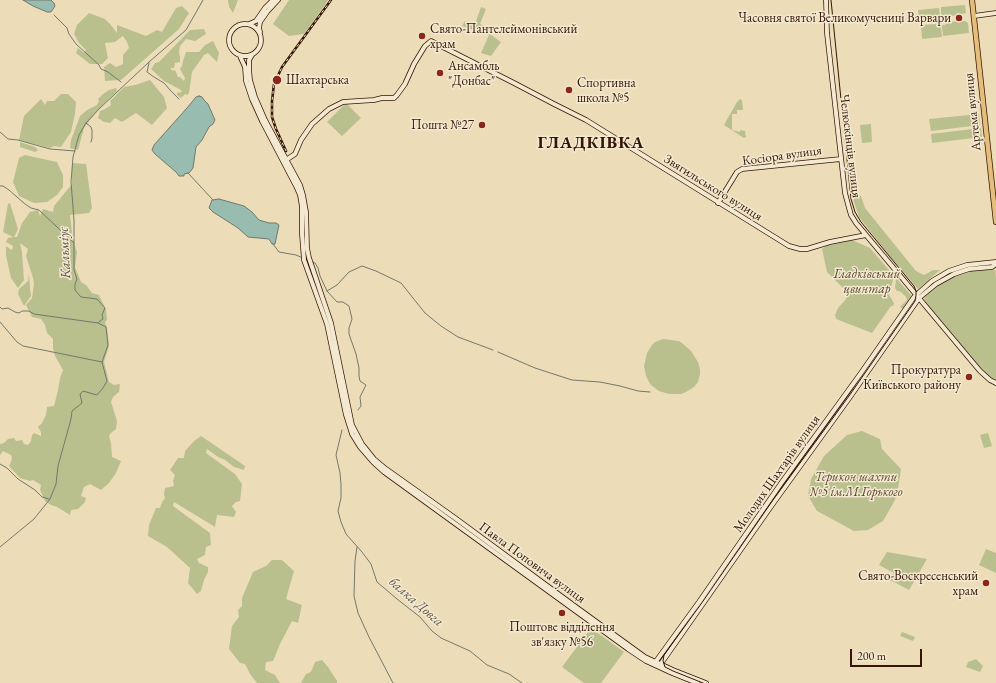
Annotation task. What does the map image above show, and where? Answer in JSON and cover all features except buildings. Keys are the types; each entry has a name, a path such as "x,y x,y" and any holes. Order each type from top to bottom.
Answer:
{"main road":[{"path":"273,0 256,21 236,27 230,34 229,38 230,47 240,56 245,67 246,78 252,99 262,121 286,160"},
{"path":"278,0 263,17 259,26 261,45 252,55 249,70 255,97 286,160"},
{"name":"Челюскінців вулиця","path":"826,0 827,33 845,192 849,208 856,223 984,376 996,383"},
{"name":"Артема вулиця","path":"972,0 996,222"},
{"path":"974,16 996,13"},
{"path":"249,24 257,29 261,36"},
{"name":"Звягильського вулиця","path":"286,160 294,154 301,140 312,124 330,109 343,102 394,98 405,84 414,64 425,46 431,40 586,120 718,203 794,248 812,248 830,242 866,235"},
{"path":"240,56 252,55"},
{"name":"Косіора вулиця","path":"718,203 737,172 742,169 841,159"},
{"name":"Павла Поповича вулиця","path":"286,160 300,185 303,195 305,208 304,260 329,323 352,425 358,441 374,460 654,663 696,683"},
{"path":"918,296 932,281 949,271 967,265 996,263"},
{"name":"Молодих Шахтарів вулиця","path":"654,663 699,602 786,477 918,296"},
{"name":"Молодих Шахтарів вулиця","path":"660,666 772,505 850,397 918,296"},
{"name":"Павла Поповича вулиця","path":"660,666 706,683"}],"green space":[{"path":"228,0 238,0 233,13 229,7"},
{"path":"289,0 328,0 304,34 289,36 273,24"},
{"path":"965,5 966,13 947,17 941,15 941,7"},
{"path":"182,6 189,13 179,29 121,80 105,81 104,67 110,63 116,67 123,64 123,55 129,48 123,36 115,42 105,43 108,58 102,64 90,64 76,53 78,48 84,53 86,50 79,43 74,34 77,25 89,13 105,19 117,33 117,25 146,36 157,30 162,32 176,8"},
{"path":"481,7 486,9 480,24 492,29 490,34 501,42 491,56 481,53 489,35 462,26 465,21 475,24"},
{"path":"939,8 940,15 934,18 919,20 918,10"},
{"path":"965,21 968,23 969,33 943,36 942,25 945,25 947,22"},
{"path":"921,25 941,25 942,37 922,39"},
{"path":"204,29 206,34 195,41 186,39 180,46 180,62 175,63 174,68 170,68 173,71 175,70 178,77 184,81 185,78 180,69 186,52 199,52 205,45 213,41 219,53 217,62 208,53 204,55 192,72 189,93 187,95 185,94 181,98 177,95 177,93 182,92 181,90 164,81 151,69 155,63 159,62 190,30"},
{"path":"150,80 164,97 167,108 152,125 136,113 122,122 115,118 110,123 104,122 98,118 100,111 111,105 110,101 124,87"},
{"path":"116,88 117,91 96,112 84,128 78,150 70,148 71,140 80,116 87,110 97,105 99,101 98,99 103,94"},
{"path":"61,94 68,94 76,102 71,132 61,147 54,146 50,148 19,140 24,116 41,99 45,105 47,101 54,101"},
{"path":"740,99 742,100 743,110 737,110 737,114 732,114 732,130 740,132 740,130 745,131 746,137 744,138 724,125"},
{"path":"346,103 361,118 342,136 327,122"},
{"path":"979,114 980,125 931,131 929,119"},
{"path":"871,124 872,142 862,143 860,125"},
{"path":"981,128 982,137 932,143 931,134"},
{"path":"20,142 35,147 38,150 35,152 20,147"},
{"path":"25,155 57,162 63,175 63,187 57,195 47,202 34,203 19,196 13,182 19,158"},
{"path":"72,163 86,164 92,208 89,213 70,215 72,232 70,237 73,240 77,252 75,267 81,282 86,285 92,293 99,295 106,310 107,319 105,323 107,327 109,346 104,362 109,382 114,385 120,384 119,392 113,397 111,402 117,421 116,429 109,436 112,457 121,461 116,473 109,483 101,490 90,484 84,487 81,496 86,498 85,502 78,509 71,510 70,515 45,501 40,490 41,485 33,480 30,481 20,478 9,466 12,458 11,455 3,451 0,455 0,444 4,443 8,439 14,438 16,441 22,440 24,444 28,445 34,433 41,436 41,432 38,427 46,415 47,407 54,406 63,370 55,356 53,339 47,333 45,325 41,319 32,317 26,305 32,298 34,284 26,256 28,249 20,243 24,280 18,288 11,278 6,255 6,246 12,250 13,246 6,242 8,238 13,237 3,232 8,204 10,203 18,229 14,237 17,237 22,223 30,212 38,210 40,216 43,209 53,212 54,206 72,184"},
{"path":"851,193 861,196 865,208 916,271 924,275 933,270 940,270 918,289 859,217"},
{"name":"Гладківський цвинтар","path":"852,240 870,248 894,276 889,295 894,303 893,306 891,306 872,333 836,319 835,315 838,308 846,299 846,291 827,272 822,249 826,246"},
{"path":"989,269 995,270 996,277 996,381 990,378 982,370 924,299 926,294 933,288 952,276 970,271"},
{"path":"29,274 31,296 24,306 18,294 19,289 28,281"},
{"path":"896,279 911,295 911,298 903,309 900,307 907,300 901,292 897,291 895,288"},
{"path":"663,339 679,341 691,351 698,362 700,374 698,382 694,387 681,394 669,394 659,391 651,385 646,376 644,366 647,353 655,342"},
{"name":"Терикон шахти №5 ім.М.Горького","path":"862,431 880,439 882,449 901,469 895,500 883,521 868,530 854,531 817,511 808,496 811,479 824,456 847,435"},
{"path":"988,433 992,446 984,448 980,435"},
{"path":"201,436 245,466 244,470 234,467 207,449 206,453 235,474 242,484 240,501 236,502 232,506 236,512 234,517 217,515 215,527 174,502 173,506 210,533 211,545 206,547 205,555 197,559 199,563 208,567 208,572 201,591 197,594 188,583 190,568 167,547 148,536 149,525 156,508 160,508 165,498 165,488 174,486 173,481 175,475 170,470 178,458 184,458 185,451"},
{"path":"986,549 996,553 996,573 979,565"},
{"path":"887,552 927,559 909,590 890,580 894,573 879,565"},
{"path":"272,560 282,560 294,571 286,599 302,605 298,623 292,621 273,661 266,662 265,670 275,675 280,683 257,683 245,664 240,663 229,649 232,626 239,617 238,610 242,606 242,598 253,572 266,566"},
{"path":"591,628 624,652 601,683 584,683 562,667"},
{"path":"902,632 915,637 913,641 900,636"},
{"path":"976,659 983,666 980,672 966,667 968,662"},
{"path":"322,660 328,667 337,683 301,683 306,674 311,672 315,662"}],"water":[{"path":"23,0 51,0 55,6 51,12 47,12"},
{"path":"196,97 202,97 208,104 215,120 196,147 193,168 189,173 184,174 184,176 179,176 152,150 154,145"},
{"path":"219,199 244,206 259,220 269,223 276,223 279,225 275,244 272,244 269,239 248,237 238,228 213,212 209,208 212,200"}],"waterway":[{"name":"Кальміус","path":"0,547 34,519 50,499 56,484 58,466 72,411 82,403 80,394 83,391 97,395 107,381 102,362 108,345 106,327 98,323 103,319 102,315 105,308 97,299 81,297 75,290 77,279 74,270 74,221 71,182 73,157 79,135 86,123 99,109 186,30 203,0"},
{"path":"54,15 67,28 76,44 99,65 101,69 108,72 121,82"},
{"name":"балка Довга","path":"149,63 147,72 164,83 179,99"},
{"path":"86,123 92,130 91,142"},
{"path":"0,132 8,139 18,140 50,149 75,151"},
{"name":"балка Довга","path":"188,173 213,200"},
{"path":"0,186 3,186 9,190 31,208 39,210 74,243"},
{"name":"балка Довга","path":"273,244 279,252 296,255 303,258"},
{"name":"балка Довга","path":"311,261 315,263 318,268 327,291 337,302 343,302 349,306 352,319 349,334 356,354 360,381 366,385 360,397 361,406 358,410"},
{"path":"327,291 337,285 349,272 362,266 401,283 425,313 458,337 493,350"},
{"path":"0,307 2,309 8,308 19,313 22,311 29,311 34,314 98,323"},
{"path":"0,322 17,342 23,346 102,362"},
{"path":"498,352 535,368 572,380 600,382 638,391 650,392"},
{"name":"балка Довга","path":"342,430 336,455 341,484 341,498 338,511 346,534 371,564 377,582 420,617 432,631 441,638 470,651 487,665 509,674 522,683"},
{"path":"0,464 42,497 49,499"},
{"path":"357,547 354,596 358,613 393,683"}],"tram line":[{"path":"703,683 665,667 663,661 664,655 915,301 916,291 914,286 861,222 855,212 851,199 831,0"}],"railway":[{"path":"286,151 272,117 274,84 282,67 331,0"}],"place":[{"name":"Часовня святої Великомучениці Варвари","path":"959,18"},
{"name":"Свято-Пантелеймонівський храм","path":"422,36"},
{"name":"Ансамбль \"Донбас\"","path":"440,73"},
{"name":"Шахтарська","path":"277,80"},
{"name":"Спортивна школа №5","path":"569,90"},
{"name":"Пошта №27","path":"482,125"},
{"name":"Прокуратура Київського району","path":"969,377"},
{"name":"Свято-Воскресенський храм","path":"986,583"},
{"name":"Поштове відділення зв'язку №56","path":"562,613"}],"district":[{"name":"ГЛАДКІВКА","path":"591,143"}]}
